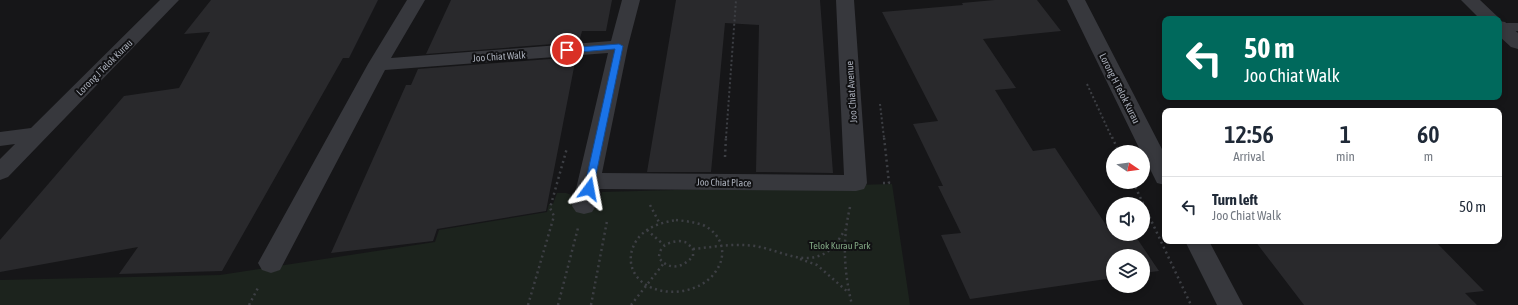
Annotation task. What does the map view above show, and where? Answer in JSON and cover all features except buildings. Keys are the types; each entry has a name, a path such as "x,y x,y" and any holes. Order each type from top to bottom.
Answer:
{"street":[{"name":"Lorong J Telok Kurau","path":"0,172 170,0"},
{"path":"271,263 378,64 416,0"},
{"path":"588,192 619,46 631,0"},
{"name":"Joo Chiat Avenue","path":"845,0 856,183"},
{"name":"Lorong H Telok Kurau","path":"1076,0 1162,171"},
{"path":"1470,0 1490,16"},
{"path":"1502,25 1518,42"},
{"name":"Joo Chiat Walk","path":"378,64 619,46"},
{"path":"0,139 37,134"},
{"name":"Joo Chiat Place","path":"588,192 654,180 856,183"},
{"path":"1199,244 1230,305"}],"path":[{"path":"724,182 736,0"},
{"path":"852,305 844,262 846,228 856,183"},
{"path":"528,305 554,216 550,208 556,186"},
{"path":"1136,189 1162,244"},
{"path":"558,305 588,192"},
{"path":"652,208 660,224"},
{"path":"591,305 608,215"},
{"path":"676,220 692,222 705,226 716,235 722,246 723,258 718,270 708,280 694,288 678,292 660,291 646,285 635,276 630,264 630,252 636,240 647,230 660,224 676,220"},
{"path":"797,258 814,258 822,256 832,248 846,228"},
{"path":"647,230 664,245"},
{"path":"679,241 689,244 693,249 693,256 687,264 670,267 659,258 659,254 664,245 668,242 679,241"},
{"path":"1162,244 1191,305"},
{"path":"693,249 722,246 754,246 768,248 817,265 849,294"},
{"path":"631,305 664,263"}],"green space":[{"name":"Telok Kurau Park","path":"892,184 910,305 0,305 0,280 220,275 435,242 439,230 547,212 549,204 553,204 557,193 572,195 571,204 599,204 602,192"}],"route":[{"path":"567,50 619,46 589,189"}]}
